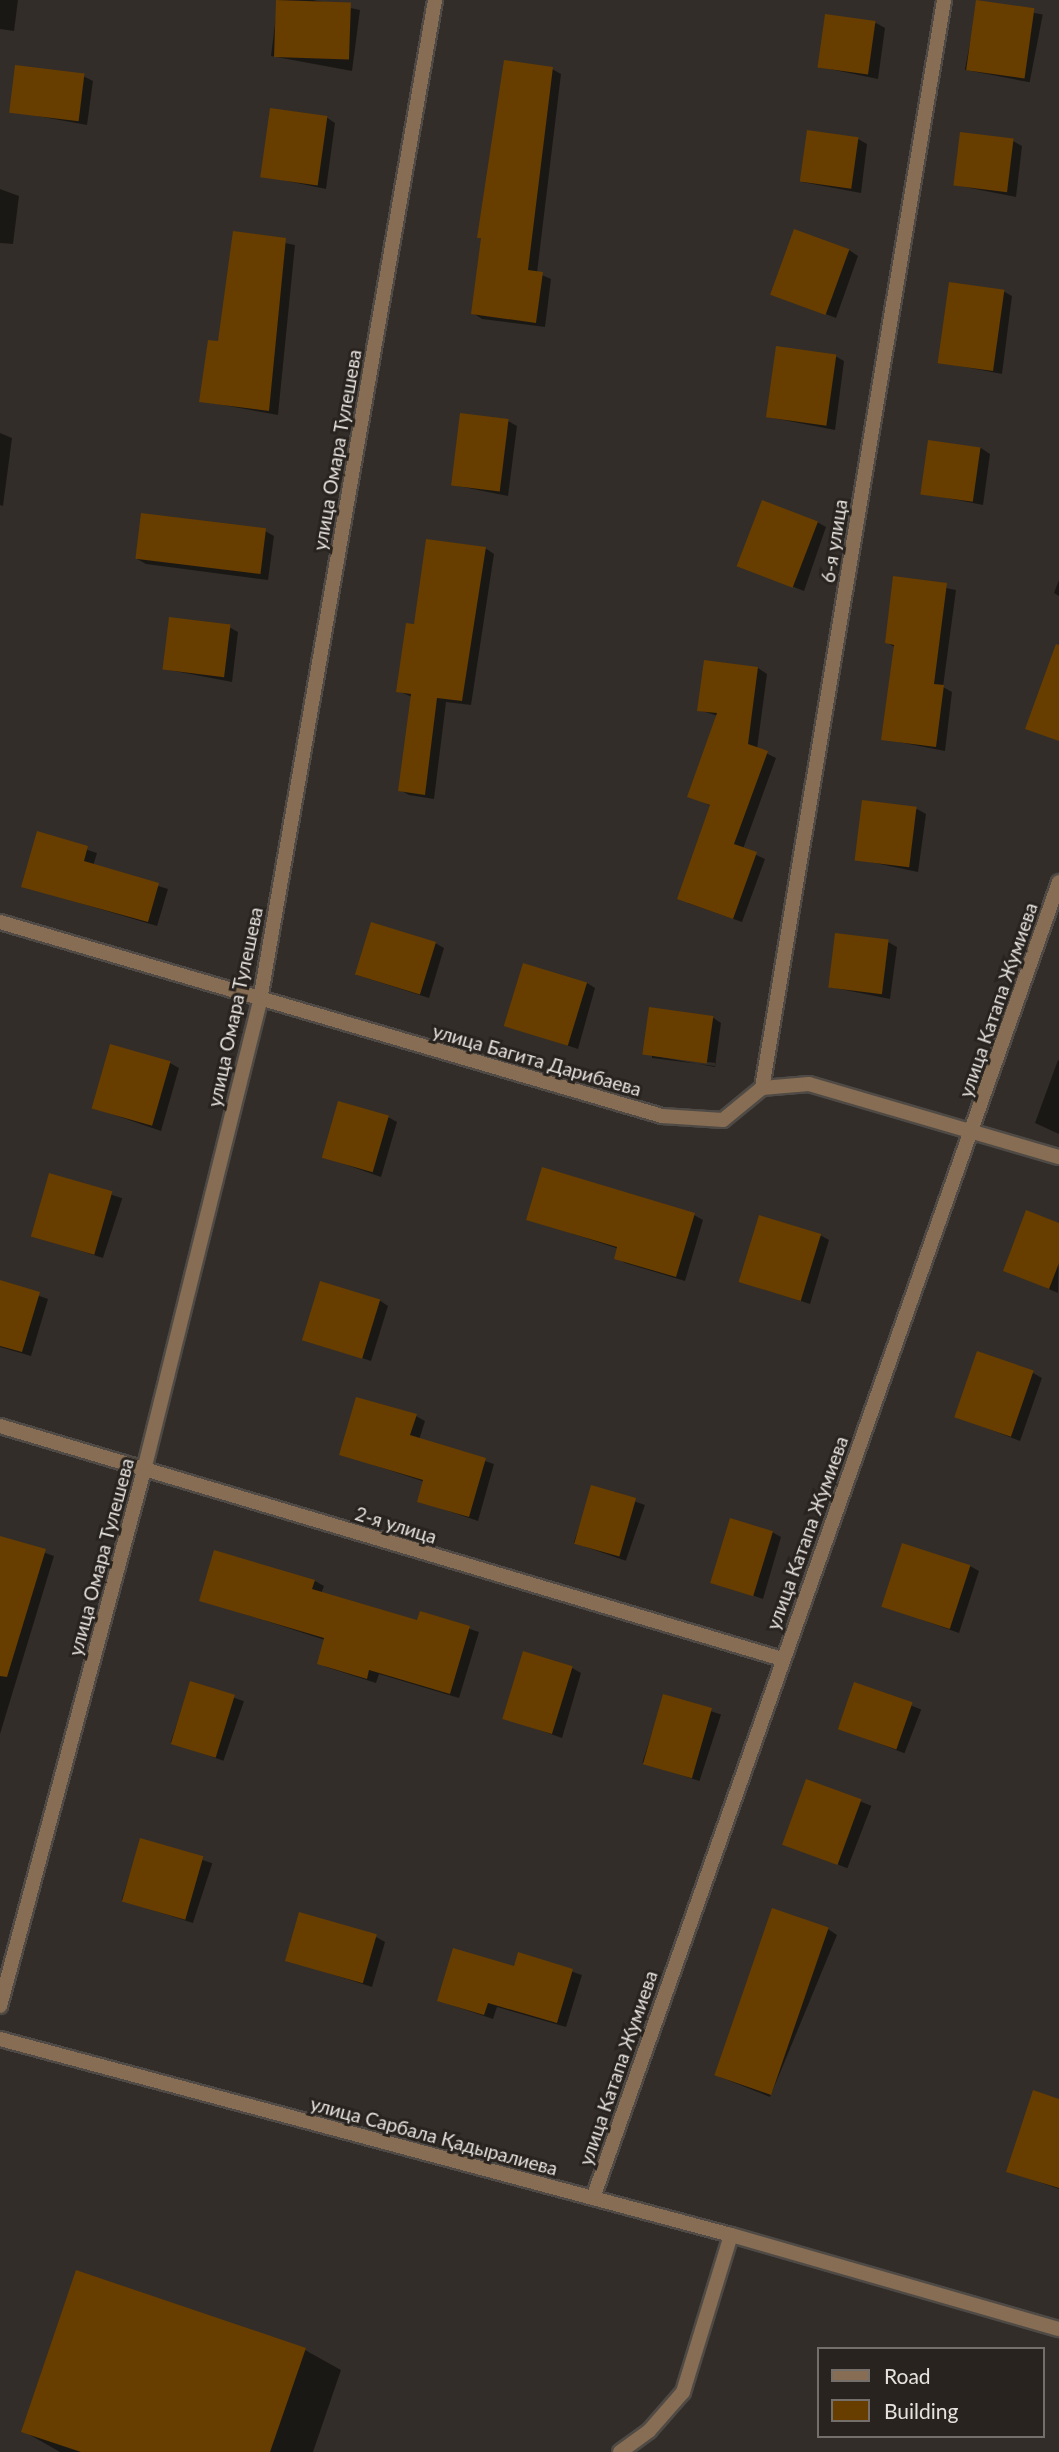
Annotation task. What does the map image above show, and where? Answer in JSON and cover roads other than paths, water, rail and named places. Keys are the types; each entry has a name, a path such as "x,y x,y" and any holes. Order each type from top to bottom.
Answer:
{"street":[{"name":"улица Омара Тулешева","path":"0,2006 144,1470 260,1000 435,0"},
{"name":"6-я улица","path":"762,1088 944,0"},
{"name":"улица Катапа Жумиева","path":"593,2198 782,1660 974,1129 1059,882"},
{"name":"улица Багита Дарибаева","path":"0,922 662,1116 723,1120 762,1088"},
{"path":"762,1088 808,1084 974,1129 1059,1157"},
{"name":"2-я улица","path":"0,1426 782,1660"},
{"name":"улица Сарбала Қадыралиева","path":"0,2039 731,2235 1059,2329"},
{"path":"620,2452 649,2431 683,2392 731,2235"}]}
